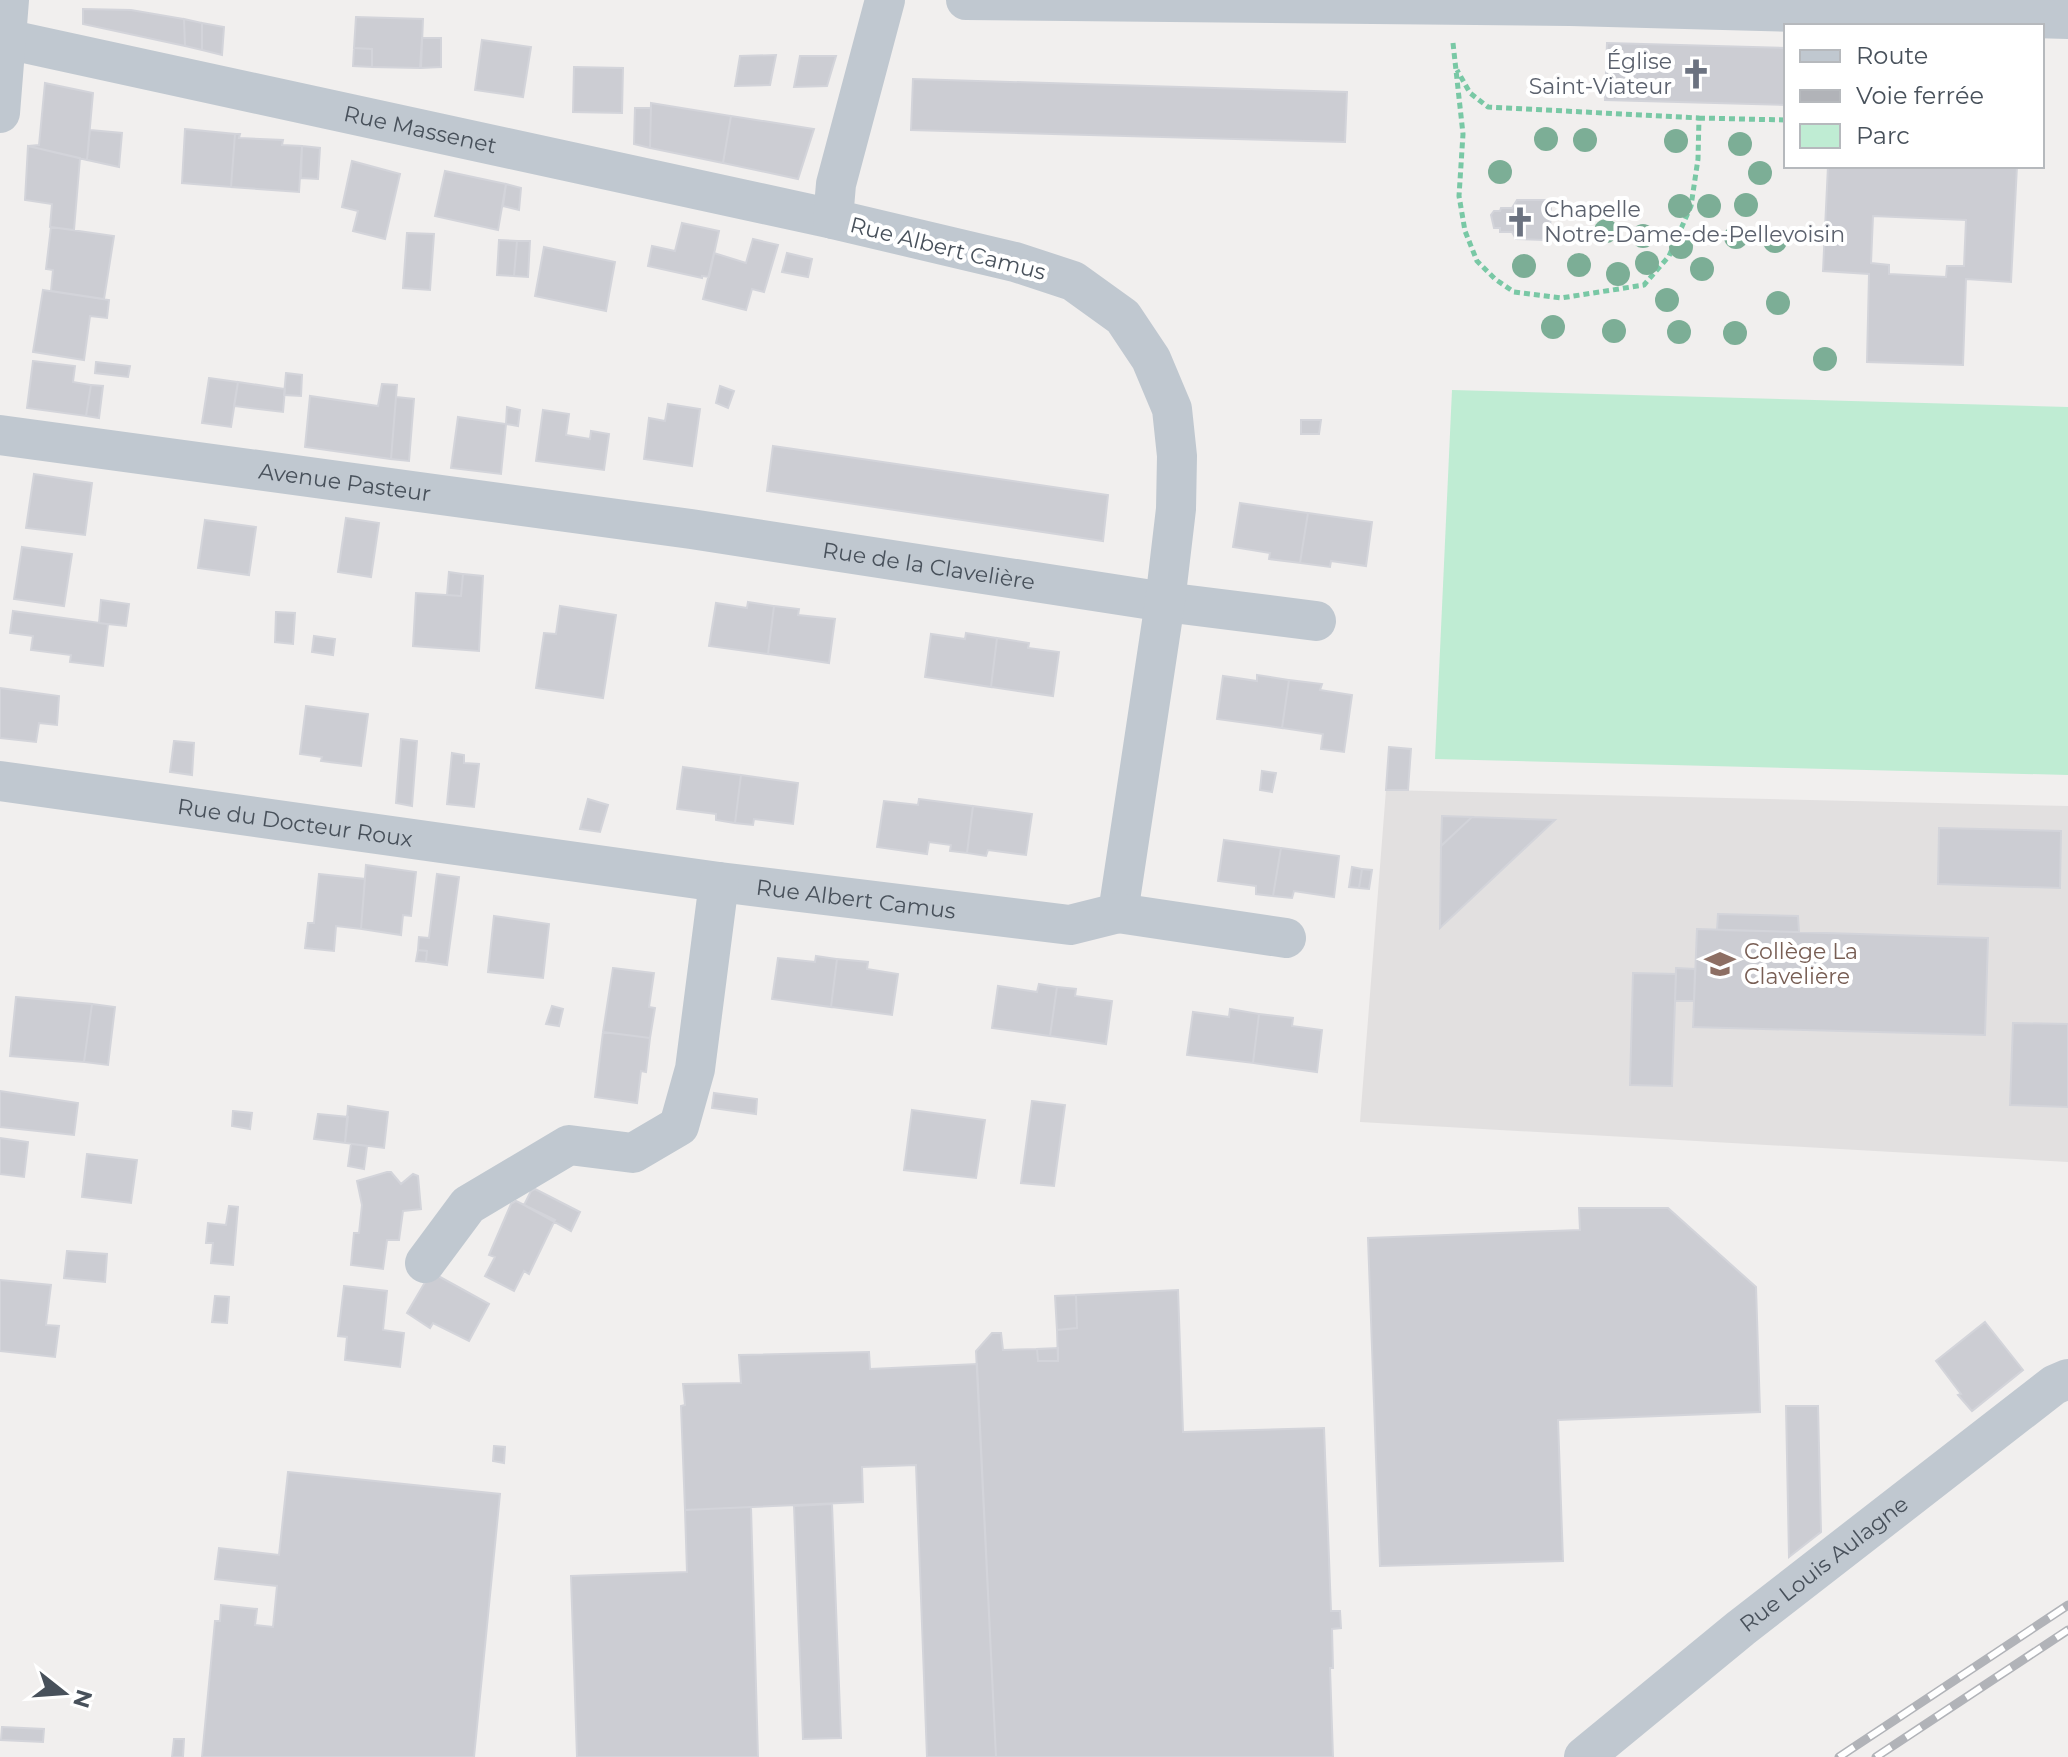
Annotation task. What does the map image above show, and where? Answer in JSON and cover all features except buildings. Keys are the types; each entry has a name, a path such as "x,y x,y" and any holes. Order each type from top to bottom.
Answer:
{"street":[{"path":"0,113 9,0"},
{"name":"Rue Albert Camus","path":"885,0 836,184 833,219 1015,262 1073,281 1123,317 1151,359 1172,409 1177,456 1176,509 1118,913"},
{"path":"983,0 2010,8 2068,19"},
{"name":"Rue Massenet","path":"6,39 833,219"},
{"name":"Avenue Pasteur","path":"0,435 691,529"},
{"name":"Rue de la Clavelière","path":"691,529 1165,602"},
{"path":"1165,602 1316,621"},
{"name":"Rue du Docteur Roux","path":"0,781 591,862"},
{"name":"Rue Albert Camus","path":"591,862 719,882 1070,925 1118,913 1286,938"},
{"path":"425,1263 468,1205 569,1145 633,1153 679,1126 695,1069 719,882"},
{"name":"Rue Louis Aulagne","path":"1584,1757 1753,1618 2054,1385 2068,1379"}],"path":[{"path":"1450,4 1463,134 1459,196 1465,231 1477,261 1514,292 1561,298 1644,285 1669,256 1691,206 1698,159 1699,118"},
{"path":"1457,70 1470,93 1488,107 1784,120"}],"shaded area":[{"name":"Collège La Clavelière","path":"1386,790 2068,806 2068,1162 1360,1122"}],"green space":[{"path":"1452,390 2068,407 2068,775 1435,759"}],"railway":[{"path":"1839,1757 2068,1605"},
{"path":"1876,1757 2068,1630"}],"place":[{"name":"Église Saint-Viateur","path":"1696,74"},
{"name":"Chapelle Notre-Dame-de-Pellevoisin","path":"1520,222"},
{"name":"Collège La Clavelière","path":"1720,964"}]}
